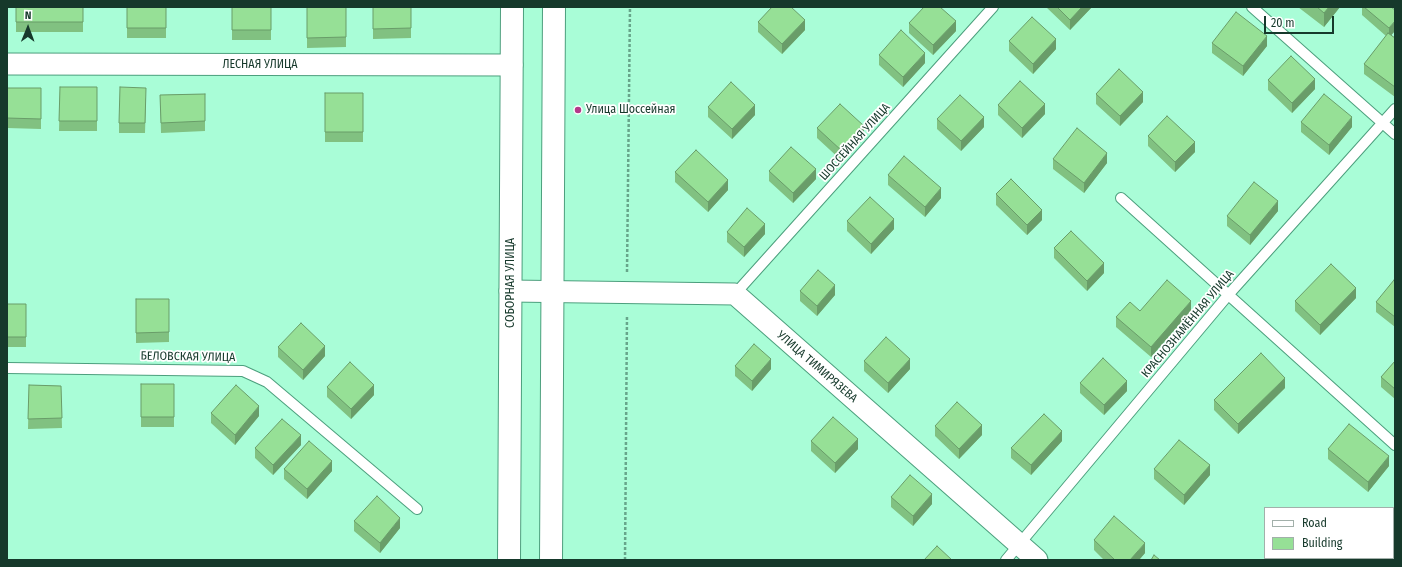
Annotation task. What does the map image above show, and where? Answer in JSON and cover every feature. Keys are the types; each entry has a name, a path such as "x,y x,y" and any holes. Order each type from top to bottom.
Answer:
{"street":[{"name":"СОБОРНАЯ УЛИЦА","path":"509,560 512,7"},
{"path":"552,560 554,7"},
{"name":"ЛЕСНАЯ УЛИЦА","path":"7,64 512,65"},
{"path":"510,291 735,294"},
{"name":"УЛИЦА ТИМИРЯЗЕВА","path":"735,294 1013,552 1037,560"}],"lane":[{"name":"ШОССЕЙНАЯ УЛИЦА","path":"735,294 993,7"},
{"path":"1252,7 1395,134"},
{"name":"КРАСНОЗНАМЁННАЯ УЛИЦА","path":"1013,552 1230,294 1395,109"},
{"path":"1121,198 1230,294 1395,445"},
{"name":"БЕЛОВСКАЯ УЛИЦА","path":"7,368 243,371 267,382 416,509"}],"building":[{"path":"16,7 83,7 83,22 16,22"},
{"path":"127,7 166,7 166,28 127,28"},
{"path":"232,7 271,7 271,30 232,30"},
{"path":"307,7 346,7 346,37 307,38"},
{"path":"373,7 411,7 411,28 373,29"},
{"path":"772,7 791,7 805,20 782,44 758,22"},
{"path":"924,7 940,7 956,21 933,45 909,23"},
{"path":"1057,7 1082,7 1070,20"},
{"path":"1317,7 1329,7 1324,13"},
{"path":"1364,7 1391,7 1395,10 1395,21 1389,28"},
{"path":"1236,12 1267,36 1243,66 1212,43"},
{"path":"1032,17 1056,39 1033,64 1009,41"},
{"path":"901,30 925,53 903,77 879,55"},
{"path":"1388,33 1395,38 1395,87 1364,64"},
{"path":"1291,56 1315,79 1292,103 1268,80"},
{"path":"1119,69 1143,92 1120,116 1096,94"},
{"path":"1020,81 1045,104 1022,128 998,105"},
{"path":"731,82 755,105 732,129 708,107"},
{"path":"60,87 97,87 97,121 59,121"},
{"path":"120,87 146,88 145,123 119,123"},
{"path":"7,88 41,88 41,119 7,118"},
{"path":"325,93 363,93 363,132 325,132"},
{"path":"205,94 205,121 161,123 160,95"},
{"path":"1324,94 1352,117 1329,145 1301,122"},
{"path":"960,95 984,117 961,141 937,119"},
{"path":"840,104 864,126 842,151 817,128"},
{"path":"1167,116 1195,142 1175,162 1148,136"},
{"path":"1077,128 1107,153 1084,183 1053,159"},
{"path":"791,147 816,169 793,193 769,171"},
{"path":"696,150 728,180 708,202 675,172"},
{"path":"904,156 941,188 925,207 888,175"},
{"path":"1011,179 1042,210 1027,225 996,194"},
{"path":"1254,182 1278,201 1250,235 1227,216"},
{"path":"870,197 894,219 871,244 847,221"},
{"path":"747,208 765,224 744,247 727,232"},
{"path":"1071,231 1104,263 1087,281 1054,248"},
{"path":"1331,264 1356,288 1320,325 1295,301"},
{"path":"818,270 835,285 817,306 800,291"},
{"path":"1167,280 1191,301 1151,347 1116,317 1130,302 1140,311"},
{"path":"1394,280 1395,281 1395,317 1376,302"},
{"path":"136,299 169,299 169,332 136,333"},
{"path":"7,304 26,304 26,337 7,337"},
{"path":"301,323 325,346 303,370 278,347"},
{"path":"886,337 910,359 888,383 864,361"},
{"path":"754,344 771,359 752,381 735,366"},
{"path":"1261,353 1285,378 1238,424 1214,400"},
{"path":"1103,358 1127,381 1104,405 1080,383"},
{"path":"1395,361 1395,389 1381,377"},
{"path":"350,362 374,385 351,409 327,387"},
{"path":"141,384 174,384 174,417 141,417"},
{"path":"29,385 61,386 62,418 28,419"},
{"path":"236,385 259,406 235,435 211,413"},
{"path":"957,402 982,425 959,449 935,426"},
{"path":"1044,414 1062,431 1031,465 1011,448"},
{"path":"833,417 858,439 835,463 811,441"},
{"path":"282,419 301,435 273,465 255,448"},
{"path":"1349,424 1389,456 1368,482 1328,449"},
{"path":"1179,440 1210,465 1184,495 1154,469"},
{"path":"309,441 332,461 307,489 284,469"},
{"path":"910,475 932,494 913,516 891,497"},
{"path":"377,496 400,518 380,543 354,521"},
{"path":"1114,516 1145,543 1130,560 1115,560 1094,540"},
{"path":"937,546 952,560 924,560"},
{"path":"1154,555 1160,560 1151,560"}],"place":[{"name":"Улица Шоссейная","path":"578,110"}]}
